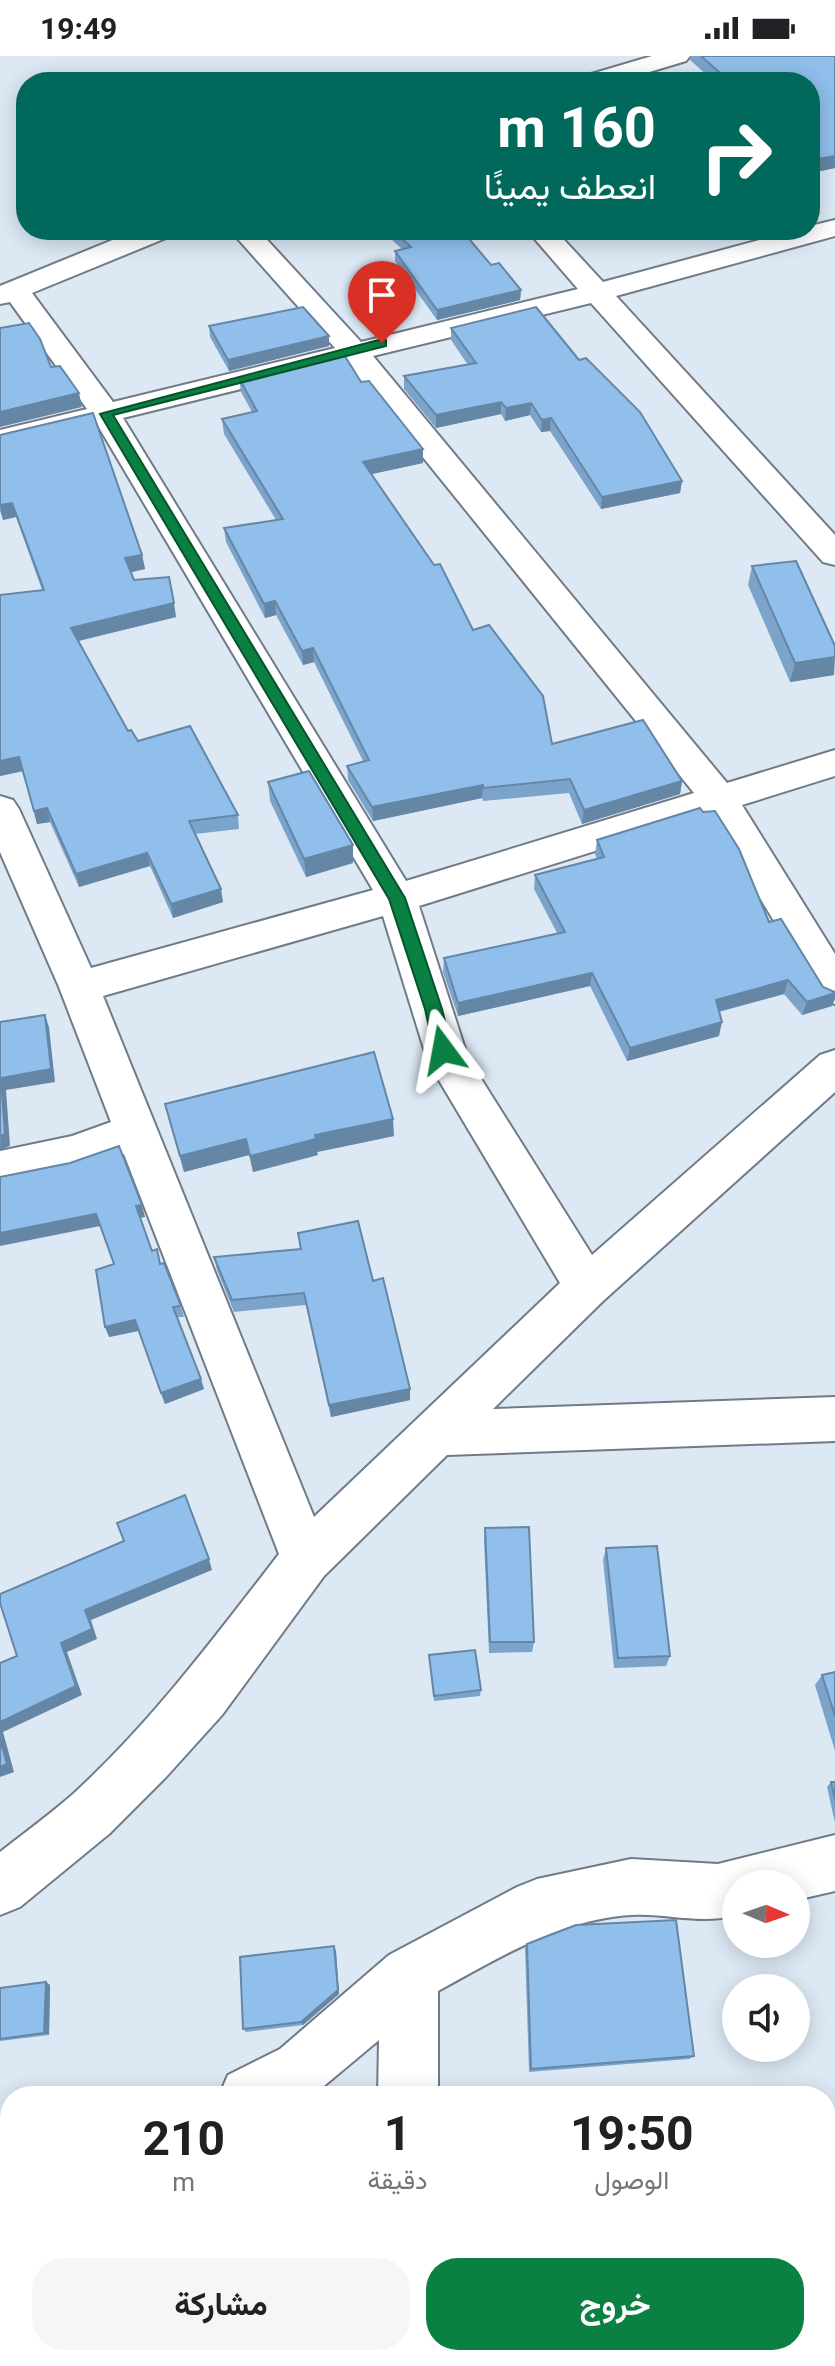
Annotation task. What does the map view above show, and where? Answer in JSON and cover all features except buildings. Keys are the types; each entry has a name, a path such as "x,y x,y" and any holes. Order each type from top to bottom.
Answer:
{"street":[{"path":"643,72 678,56"},
{"path":"137,240 8,293 106,414 397,898 449,1062 587,1287"},
{"path":"252,240 352,350 719,799 835,988"},
{"path":"549,240 835,555"},
{"path":"0,439 801,240"},
{"path":"79,987 397,898 835,763"},
{"path":"0,809 79,987 306,1559"},
{"path":"0,1887 90,1815 147,1758 203,1696 306,1559 440,1433 587,1287 835,1067"},
{"path":"0,1169 73,1154 134,1132"},
{"path":"440,1433 835,1419"},
{"path":"805,1870 835,1863"},
{"path":"269,2086 301,2070 409,1975 537,1907 631,1887 722,1891"},
{"path":"408,2086 409,1975"}],"route":[{"path":"382,343 106,414 227,621 267,680 397,898 434,1009 443,1050"}]}
